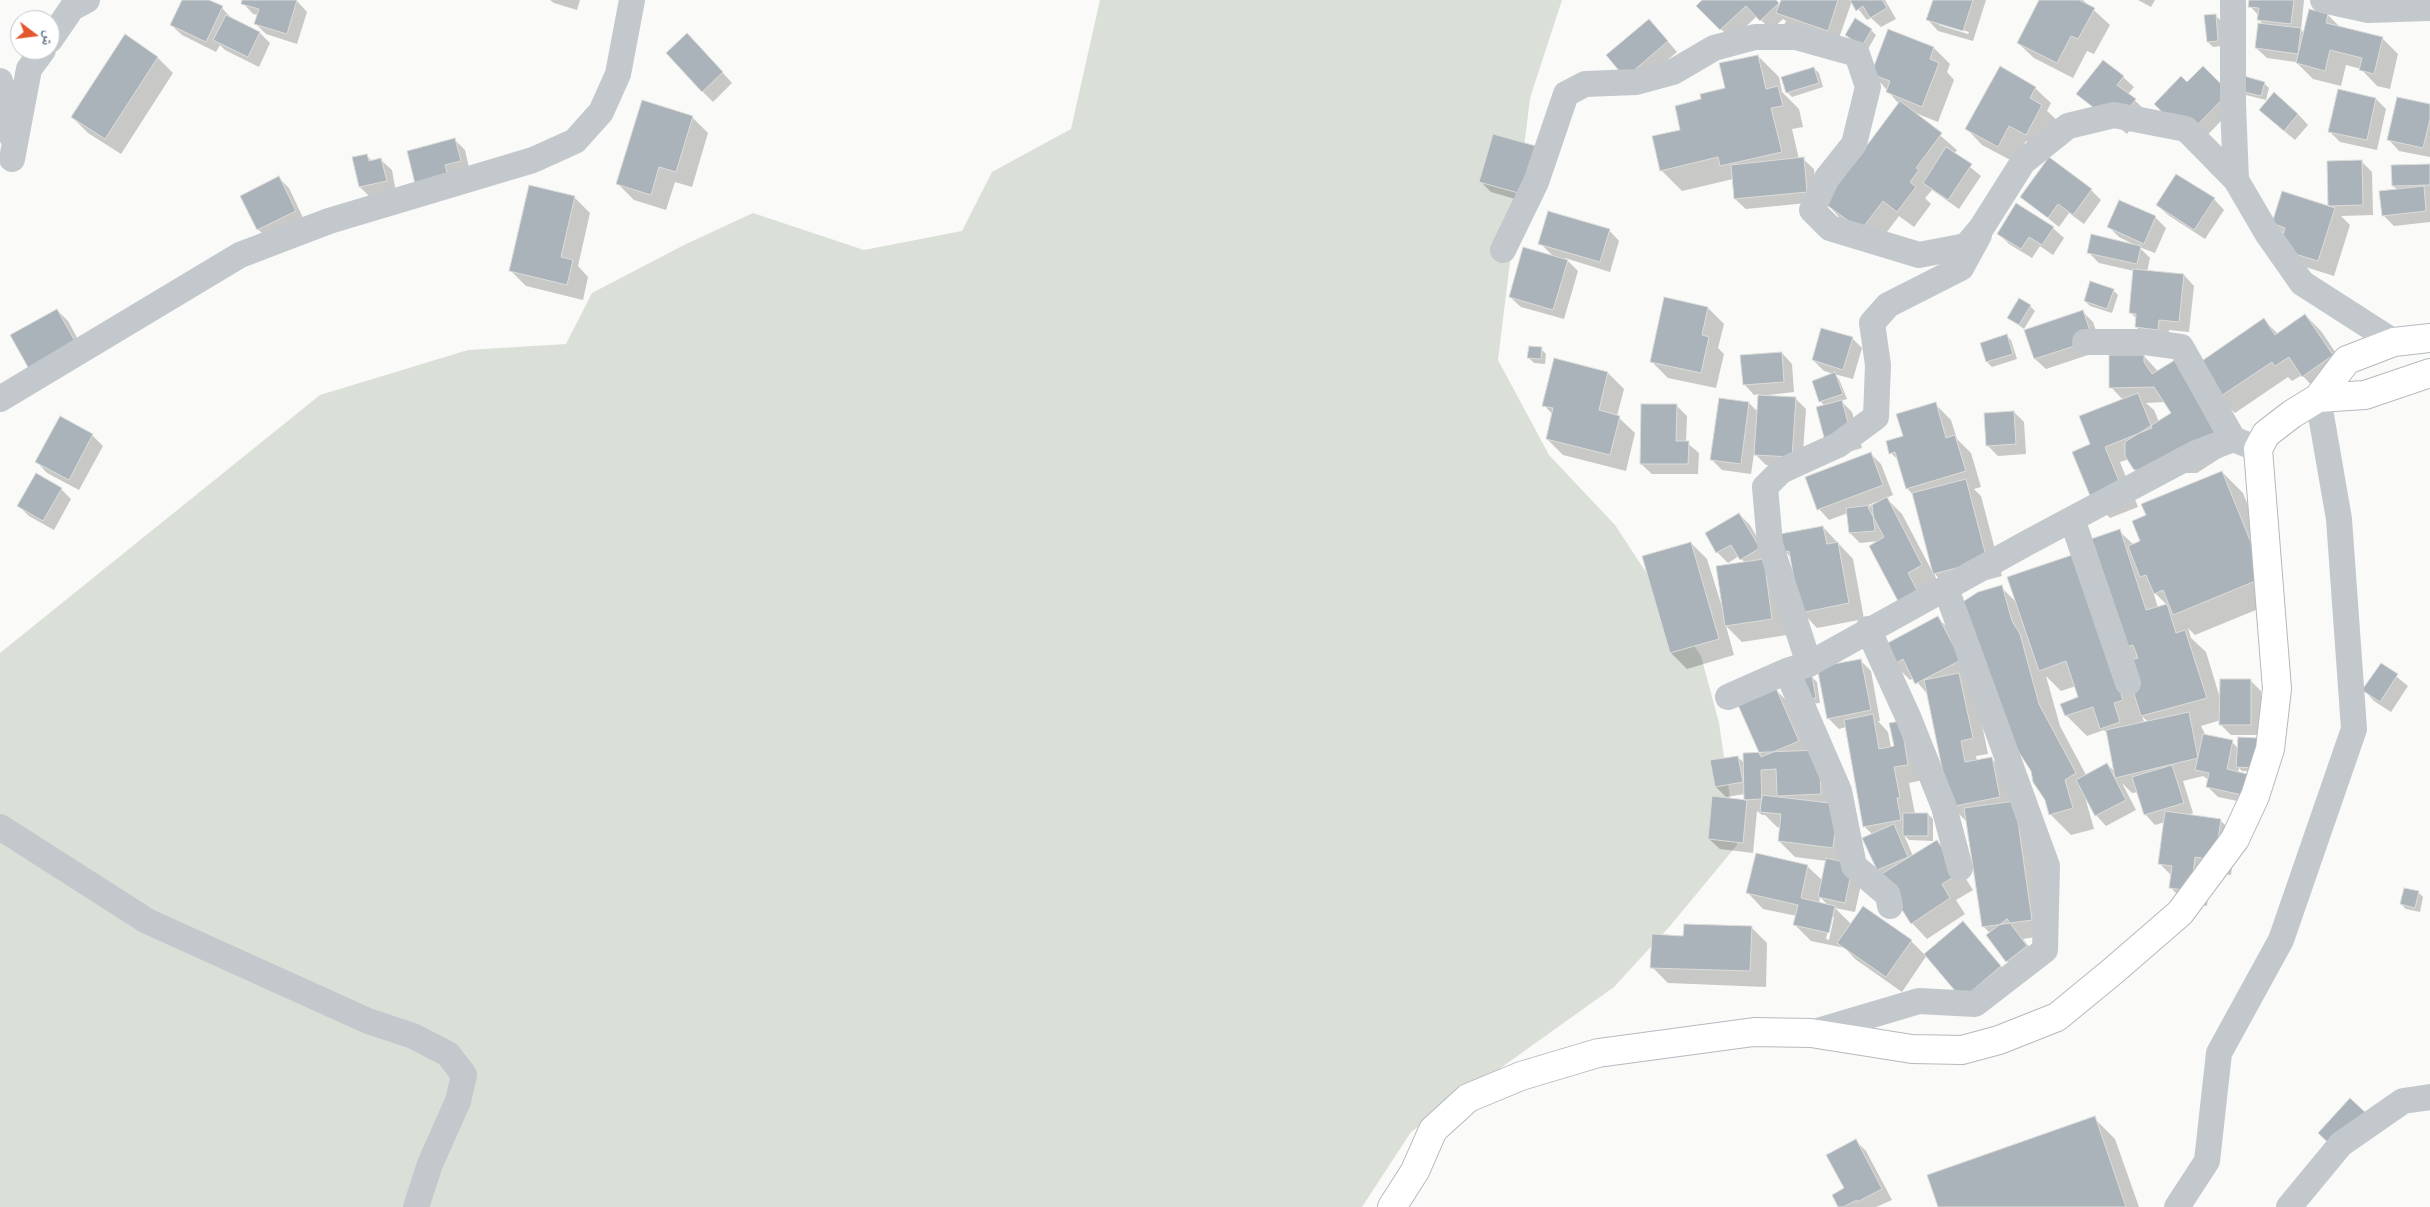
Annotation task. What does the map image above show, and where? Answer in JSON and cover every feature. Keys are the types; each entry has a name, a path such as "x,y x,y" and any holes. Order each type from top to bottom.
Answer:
{"main road":[{"path":"1405,1207 1415,1171 1433,1130 1468,1098 1521,1076 1598,1054 1700,1038 1754,1032 1811,1033 1912,1049 1962,1050 1998,1040 2057,1017 2180,913 2235,839 2255,796 2272,740 2276,679 2258,450 2266,434 2292,414 2318,398 2347,360 2394,342 2430,338"},
{"path":"2318,398 2364,395 2430,373"},
{"path":"1392,1207 1415,1171"}],"street":[{"path":"60,25 72,8 87,0"},
{"path":"0,399 240,255 329,221 533,160 575,141 601,112 618,74 632,0"},
{"path":"2234,0 2233,104 2236,180"},
{"path":"2323,0 2368,10 2430,8"},
{"path":"1503,250 1536,182 1566,94 1585,84 1636,82 1673,72 1714,48 1754,37 1796,37 1857,54 1868,87 1854,144 1827,178 1812,210 1830,228 1919,255 1966,246 1982,227"},
{"path":"6,165 29,69 36,60"},
{"path":"0,82 11,123 6,165"},
{"path":"1890,906 1888,895 1854,866 1839,791 1798,667 1770,544 1765,487 1781,471 1838,445 1876,417 1878,365 1872,323 1888,305 1962,268 1982,227 2023,162 2068,126 2114,115 2186,129 2236,180 2267,233 2302,283 2394,342"},
{"path":"2085,342 2145,342 2181,347 2233,439 2258,450"},
{"path":"2177,1207 2207,1160 2219,1053 2281,940 2354,729 2339,519 2318,398"},
{"path":"1728,697 1798,667 2194,454 2233,439"},
{"path":"2072,519 2128,683"},
{"path":"1811,1033 1919,1002 1975,1004 2045,950 2047,866 1946,589"},
{"path":"1868,629 1909,719 1941,798 1960,868"},
{"path":"0,827 147,921 368,1021 413,1036 448,1054 464,1075 458,1101 430,1164 416,1207"},
{"path":"2289,1207 2341,1144 2403,1101 2430,1097"}],"shaded area":[{"path":"1100,0 1562,0 1530,98 1498,360 1549,455 1615,525 1701,656 1719,723 1737,845 1670,926 1614,987 1411,1132 1362,1207 0,1207 0,653 320,395 468,350 566,344 592,293 684,245 753,213 864,250 962,231 992,172 1071,129"}],"building":[{"path":"182,0 209,0 223,6 206,42 170,25"},
{"path":"242,0 297,0 287,34 254,24 259,9 241,4"},
{"path":"1702,0 1776,0 1779,3 1760,21 1746,6 1720,30 1696,6"},
{"path":"1781,0 1838,0 1828,31 1776,13"},
{"path":"1850,0 1882,0 1887,8 1870,18 1863,6 1856,11"},
{"path":"1933,0 1973,0 1963,31 1926,20"},
{"path":"2039,0 2079,0 2095,8 2078,39 2071,36 2057,63 2017,43"},
{"path":"2249,0 2294,0 2291,24 2257,20 2259,8 2248,7"},
{"path":"2309,9 2328,14 2326,23 2383,37 2374,74 2359,70 2362,58 2330,50 2325,71 2296,63"},
{"path":"2216,14 2218,41 2207,42 2204,15"},
{"path":"226,15 260,32 248,57 213,40"},
{"path":"1855,18 1872,29 1862,46 1845,35"},
{"path":"1649,19 1668,41 1625,78 1606,55"},
{"path":"2258,23 2301,28 2298,54 2255,48"},
{"path":"1888,29 1934,47 1930,59 1939,63 1922,107 1886,92 1890,81 1871,74"},
{"path":"687,33 723,72 702,92 666,53"},
{"path":"125,34 158,57 105,139 71,117"},
{"path":"1758,55 1766,89 1778,86 1783,106 1771,108 1782,152 1720,166 1718,157 1660,171 1652,136 1680,130 1675,106 1701,99 1700,94 1725,88 1719,63"},
{"path":"2103,60 2124,76 2117,85 2136,99 2116,125 2076,94"},
{"path":"2000,66 2036,87 2030,98 2042,105 2026,135 2009,126 1998,147 1965,129"},
{"path":"2203,66 2229,92 2187,136 2154,104 2181,76 2187,82"},
{"path":"1814,67 1819,83 1786,93 1781,77"},
{"path":"2244,76 2265,82 2261,96 2240,91"},
{"path":"2338,89 2376,98 2367,140 2328,132"},
{"path":"2274,92 2298,114 2284,131 2259,110"},
{"path":"2397,97 2430,104 2430,119 2423,148 2387,140"},
{"path":"642,100 693,116 676,172 659,167 651,195 616,184"},
{"path":"1900,101 1942,133 1916,168 1919,170 1910,182 1916,187 1897,212 1883,201 1861,230 1824,203"},
{"path":"1493,134 1536,146 1522,194 1479,182"},
{"path":"455,138 461,161 445,165 449,179 416,188 407,151"},
{"path":"1946,147 1972,164 1948,200 1923,183"},
{"path":"367,154 369,161 381,158 387,181 359,187 352,157"},
{"path":"1804,157 1807,192 1734,199 1731,165"},
{"path":"2049,157 2092,189 2073,215 2058,204 2048,218 2020,197"},
{"path":"2362,160 2363,205 2328,206 2327,161"},
{"path":"2430,164 2430,185 2392,186 2391,165"},
{"path":"2176,174 2215,198 2194,230 2156,205"},
{"path":"279,176 296,211 257,230 240,196"},
{"path":"529,185 575,196 561,257 573,260 567,285 509,271"},
{"path":"2424,186 2426,211 2382,216 2379,191"},
{"path":"2282,191 2335,208 2318,261 2279,249 2285,228 2272,223"},
{"path":"2119,200 2156,216 2144,244 2107,227"},
{"path":"2016,203 2054,227 2042,245 2029,237 2021,249 1997,234"},
{"path":"1548,211 1610,229 1600,262 1538,244"},
{"path":"2091,234 2141,246 2137,264 2087,253"},
{"path":"1523,247 1568,260 1553,310 1509,297"},
{"path":"2133,269 2184,274 2179,322 2159,320 2158,330 2135,327 2136,314 2129,313"},
{"path":"2090,281 2114,289 2107,309 2084,301"},
{"path":"1664,297 1708,307 1702,335 1709,337 1701,373 1650,362"},
{"path":"2019,298 2031,305 2019,325 2007,318"},
{"path":"57,309 76,343 29,369 10,335"},
{"path":"2083,310 2093,340 2034,359 2024,330"},
{"path":"2305,314 2333,355 2302,377 2289,357 2275,366 2272,362 2218,398 2196,365 2264,318 2275,335"},
{"path":"1821,328 1853,337 1843,370 1812,360"},
{"path":"2007,334 2013,354 1986,362 1980,343"},
{"path":"1529,346 1542,347 1541,359 1527,358"},
{"path":"1782,352 1784,382 1743,385 1740,355"},
{"path":"2109,355 2144,355 2144,362 2152,374 2175,360 2216,435 2146,470 2134,470 2125,456 2125,442 2171,413 2154,387 2109,388"},
{"path":"1554,358 1608,372 1599,410 1620,416 1610,455 1546,439 1553,408 1542,406"},
{"path":"1835,372 1843,394 1819,402 1812,381"},
{"path":"2138,393 2152,428 2105,447 2123,491 2093,503 2072,452 2090,444 2079,416"},
{"path":"1758,395 1796,397 1792,457 1754,455"},
{"path":"1719,398 1749,402 1741,464 1710,460"},
{"path":"1842,400 1852,438 1826,445 1816,407"},
{"path":"1936,402 1946,438 1955,435 1966,471 1906,489 1895,452 1889,454 1886,441 1903,436 1896,414"},
{"path":"1641,404 1677,404 1676,441 1689,441 1688,464 1640,464"},
{"path":"2014,411 2016,444 1986,446 1984,413"},
{"path":"60,416 93,434 69,480 35,462"},
{"path":"1871,452 1883,485 1817,510 1805,477"},
{"path":"2222,471 2265,577 2173,615 2163,590 2154,594 2146,575 2140,577 2128,546 2140,541 2132,521 2146,515 2141,504"},
{"path":"36,473 62,488 43,521 17,506"},
{"path":"1966,479 1987,560 1933,574 1912,493"},
{"path":"1887,497 1922,565 1908,573 1918,592 1899,603 1869,546 1884,537 1868,507"},
{"path":"1872,505 1875,531 1849,533 1846,508"},
{"path":"1739,513 1760,548 1740,560 1731,545 1716,553 1705,533"},
{"path":"1823,526 1827,544 1838,542 1849,603 1800,613 1789,551 1784,552 1780,534"},
{"path":"2120,529 2146,610 2167,604 2176,633 2185,630 2207,698 2141,716 2124,662 2138,658 2133,645 2119,649 2088,540"},
{"path":"1691,542 1719,639 1670,653 1642,556"},
{"path":"2075,554 2123,700 2114,703 2120,722 2100,729 2093,707 2065,716 2060,704 2078,697 2066,661 2039,671 2007,577"},
{"path":"1764,559 1772,619 1725,626 1716,566"},
{"path":"2002,585 2012,621 2020,634 2039,704 2076,773 2065,780 2073,808 2049,815 2045,800 2033,782 2031,771 2002,726 1961,603 1978,592"},
{"path":"1938,616 1961,660 1915,684 1903,659 1893,665 1882,646"},
{"path":"1861,659 1871,710 1827,719 1817,667"},
{"path":"2381,663 2398,674 2380,702 2362,690"},
{"path":"1959,673 1973,738 1961,741 1965,762 1992,757 2000,797 1950,807 1924,680"},
{"path":"1812,676 1816,698 1802,700 1799,678"},
{"path":"2220,679 2251,679 2251,725 2219,725"},
{"path":"1776,688 1799,741 1761,757 1738,705"},
{"path":"2189,712 2198,758 2115,778 2106,730"},
{"path":"1873,714 1879,749 1894,746 1889,723 1901,721 1908,765 1894,767 1900,798 1897,798 1901,820 1863,827 1844,720"},
{"path":"2203,734 2233,740 2227,769 2251,775 2247,796 2206,787 2209,773 2195,770"},
{"path":"2238,737 2258,738 2257,768 2236,767"},
{"path":"1819,750 1821,794 1777,796 1776,769 1761,770 1762,799 1744,800 1743,753"},
{"path":"1738,756 1743,782 1715,787 1710,760"},
{"path":"2107,763 2126,800 2095,816 2076,780"},
{"path":"2172,765 2184,803 2144,815 2132,777"},
{"path":"1762,795 1838,804 1833,848 1778,841 1781,814 1760,812"},
{"path":"1712,796 1747,800 1743,843 1708,839"},
{"path":"2015,801 2032,920 1982,927 1964,808"},
{"path":"2165,811 2221,819 2215,860 2195,857 2191,891 2169,888 2172,866 2158,864"},
{"path":"1903,813 1928,813 1928,836 1903,836"},
{"path":"1894,824 1908,857 1877,870 1862,838"},
{"path":"1937,840 1958,874 1942,884 1950,898 1911,924 1880,875"},
{"path":"1756,853 1808,865 1801,898 1835,906 1829,933 1793,925 1798,905 1746,893"},
{"path":"1826,858 1853,864 1845,903 1818,897"},
{"path":"2404,888 2419,891 2415,908 2400,904"},
{"path":"1863,906 1912,940 1886,977 1837,943"},
{"path":"2007,919 2027,946 2006,962 1986,935"},
{"path":"1963,921 2001,966 1962,999 1924,954"},
{"path":"1684,924 1752,926 1750,971 1650,968 1652,934 1683,936"},
{"path":"2350,1098 2368,1115 2336,1150 2318,1133"},
{"path":"2095,1116 2126,1207 1938,1207 1927,1175"},
{"path":"1856,1139 1882,1189 1857,1202 1857,1200 1843,1207 1838,1207 1832,1195 1844,1188 1826,1155"}]}
